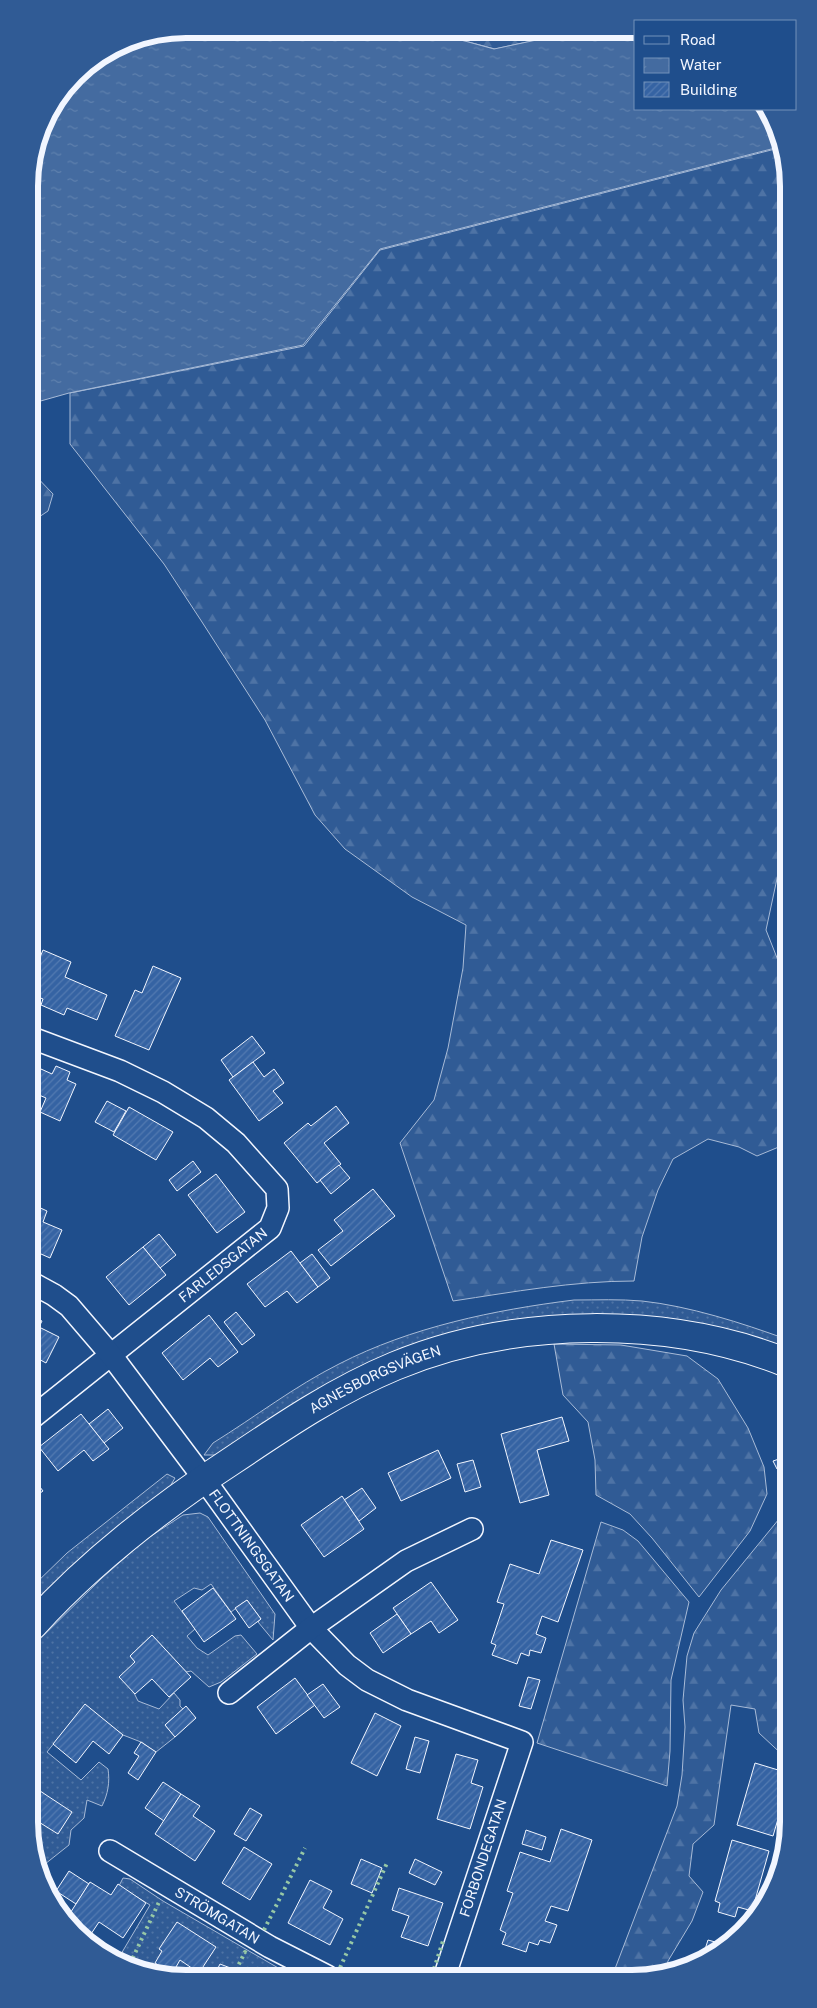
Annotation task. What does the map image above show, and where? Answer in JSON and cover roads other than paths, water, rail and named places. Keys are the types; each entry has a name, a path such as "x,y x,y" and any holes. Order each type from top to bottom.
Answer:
{"street":[{"name":"FARLEDSGATAN","path":"38,1040 120,1070 198,1113 236,1143 277,1189 278,1208 270,1228 38,1413"},
{"name":"FLOTTNINGSGATAN","path":"38,1286 69,1306 111,1355 204,1479 311,1628 347,1665 385,1690 407,1700 522,1742"},
{"name":"AGNESBORGSVÄGEN","path":"38,1620 92,1565 204,1479 344,1390 396,1365 481,1340 540,1329 605,1328 670,1334 706,1340 779,1361"},
{"path":"229,1693 311,1628 406,1561 472,1529"},
{"name":"FORBONDEGATAN","path":"447,1970 522,1742"},
{"name":"STRÖMGATAN","path":"110,1851 270,1947 315,1970"}],"water":[{"path":"186,38 457,38 494,49 546,38 634,38 634,110 759,110 768,129 774,148 380,249 303,345 69,393 38,402 38,176 40,157 53,120 74,88 103,63 138,45 167,39"}]}
